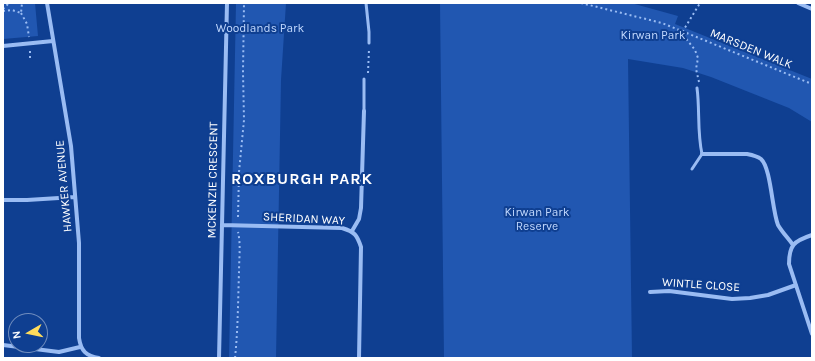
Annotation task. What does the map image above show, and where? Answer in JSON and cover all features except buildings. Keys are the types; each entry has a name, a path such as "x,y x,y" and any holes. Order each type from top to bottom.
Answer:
{"street":[{"name":"HAWKER AVENUE","path":"47,3 71,146 79,243 80,347"},
{"name":"MCKENZIE CRESCENT","path":"219,358 227,3"},
{"path":"798,3 812,9"},
{"path":"3,46 53,41"},
{"path":"352,231 359,219 362,208 364,111"},
{"path":"702,154 747,154 754,155 762,160 766,169 778,224 782,232 793,245"},
{"path":"3,200 75,197"},
{"name":"SHERIDAN WAY","path":"222,226 342,228 352,231 358,238 361,247 359,358"},
{"path":"812,235 801,239 793,245 789,252 789,264 812,334"},
{"name":"WINTLE CLOSE","path":"650,292 669,291 732,299 768,295 796,285"},
{"path":"3,345 59,352 80,347 85,354 99,358"}],"lane":[{"path":"366,3 369,43"},
{"path":"364,79 364,111"},
{"path":"692,169 702,154 699,141 699,104 697,88"}],"path":[{"path":"3,10 9,3"},
{"path":"3,10 12,10 21,13 22,3"},
{"path":"236,358 238,328 239,172 244,120 244,3"},
{"name":"MARSDEN WALK","path":"581,3 662,23 812,84"},
{"path":"697,88 700,83 696,73 698,58 695,50 684,36 683,31 700,3"},
{"path":"364,79 368,73 369,43"}],"green space":[{"path":"3,3 35,3 38,36 3,39"},
{"name":"Woodlands Park","path":"236,3 286,3 281,80 276,358 229,358"},
{"name":"Kirwan Park Reserve","path":"440,3 631,3 678,16 675,24 812,79 812,122 789,108 711,77 683,68 628,59 632,358 444,358"}],"district":[{"name":"ROXBURGH PARK","path":"302,179"}],"park label":[{"name":"Kirwan Park","path":"653,36"}]}
